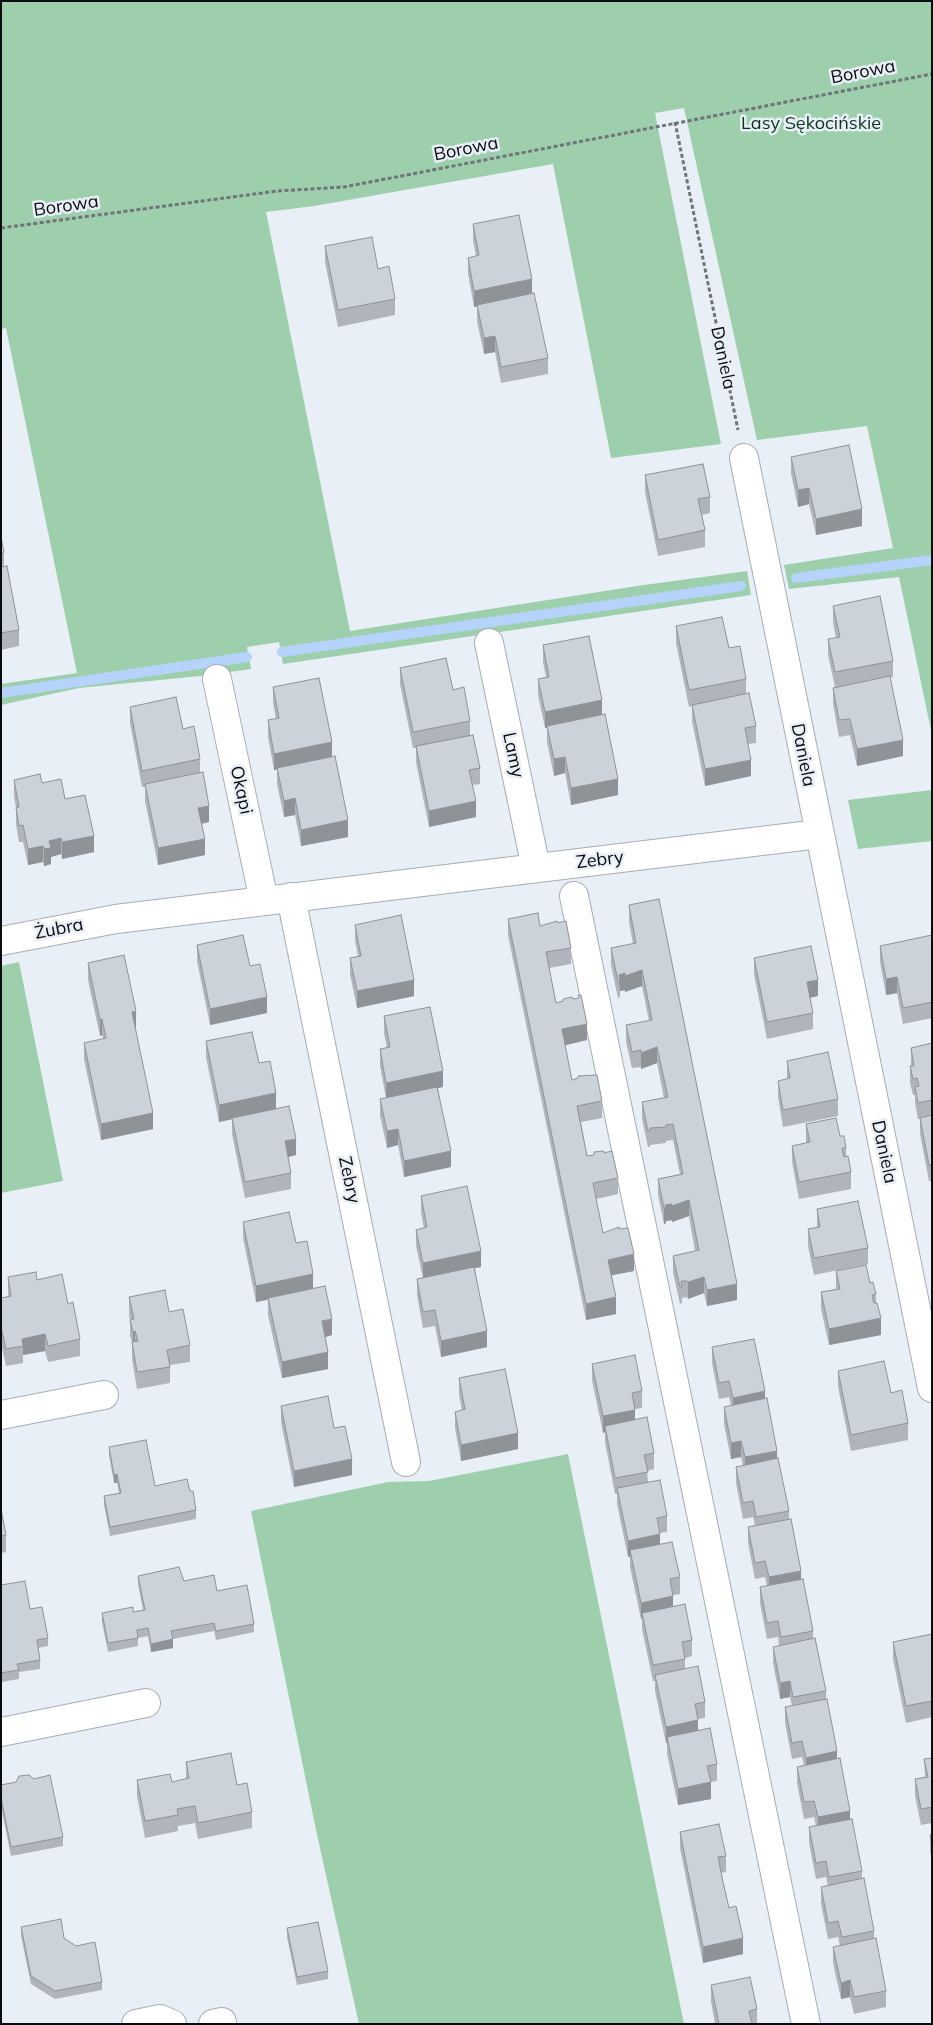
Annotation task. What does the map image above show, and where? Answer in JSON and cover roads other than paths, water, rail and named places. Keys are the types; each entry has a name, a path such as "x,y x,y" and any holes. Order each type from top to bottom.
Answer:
{"street":[{"name":"Daniela","path":"744,458 932,1388"},
{"name":"Lamy","path":"489,643 536,868"},
{"name":"Okapi","path":"217,678 264,901"},
{"name":"Zebry","path":"116,918 819,834"},
{"path":"574,896 806,2024"},
{"name":"Zebry","path":"291,897 406,1462"},
{"name":"Żubra","path":"1,941 116,918"},
{"path":"1,1415 104,1395"},
{"path":"1,1732 146,1703"},
{"path":"136,2024 160,2019 172,2024"}],"waterway":[{"path":"796,578 932,560"},
{"path":"282,652 741,586"},
{"path":"1,693 247,657"}],"park label":[{"name":"Lasy Sękocińskie","path":"811,124"}]}
